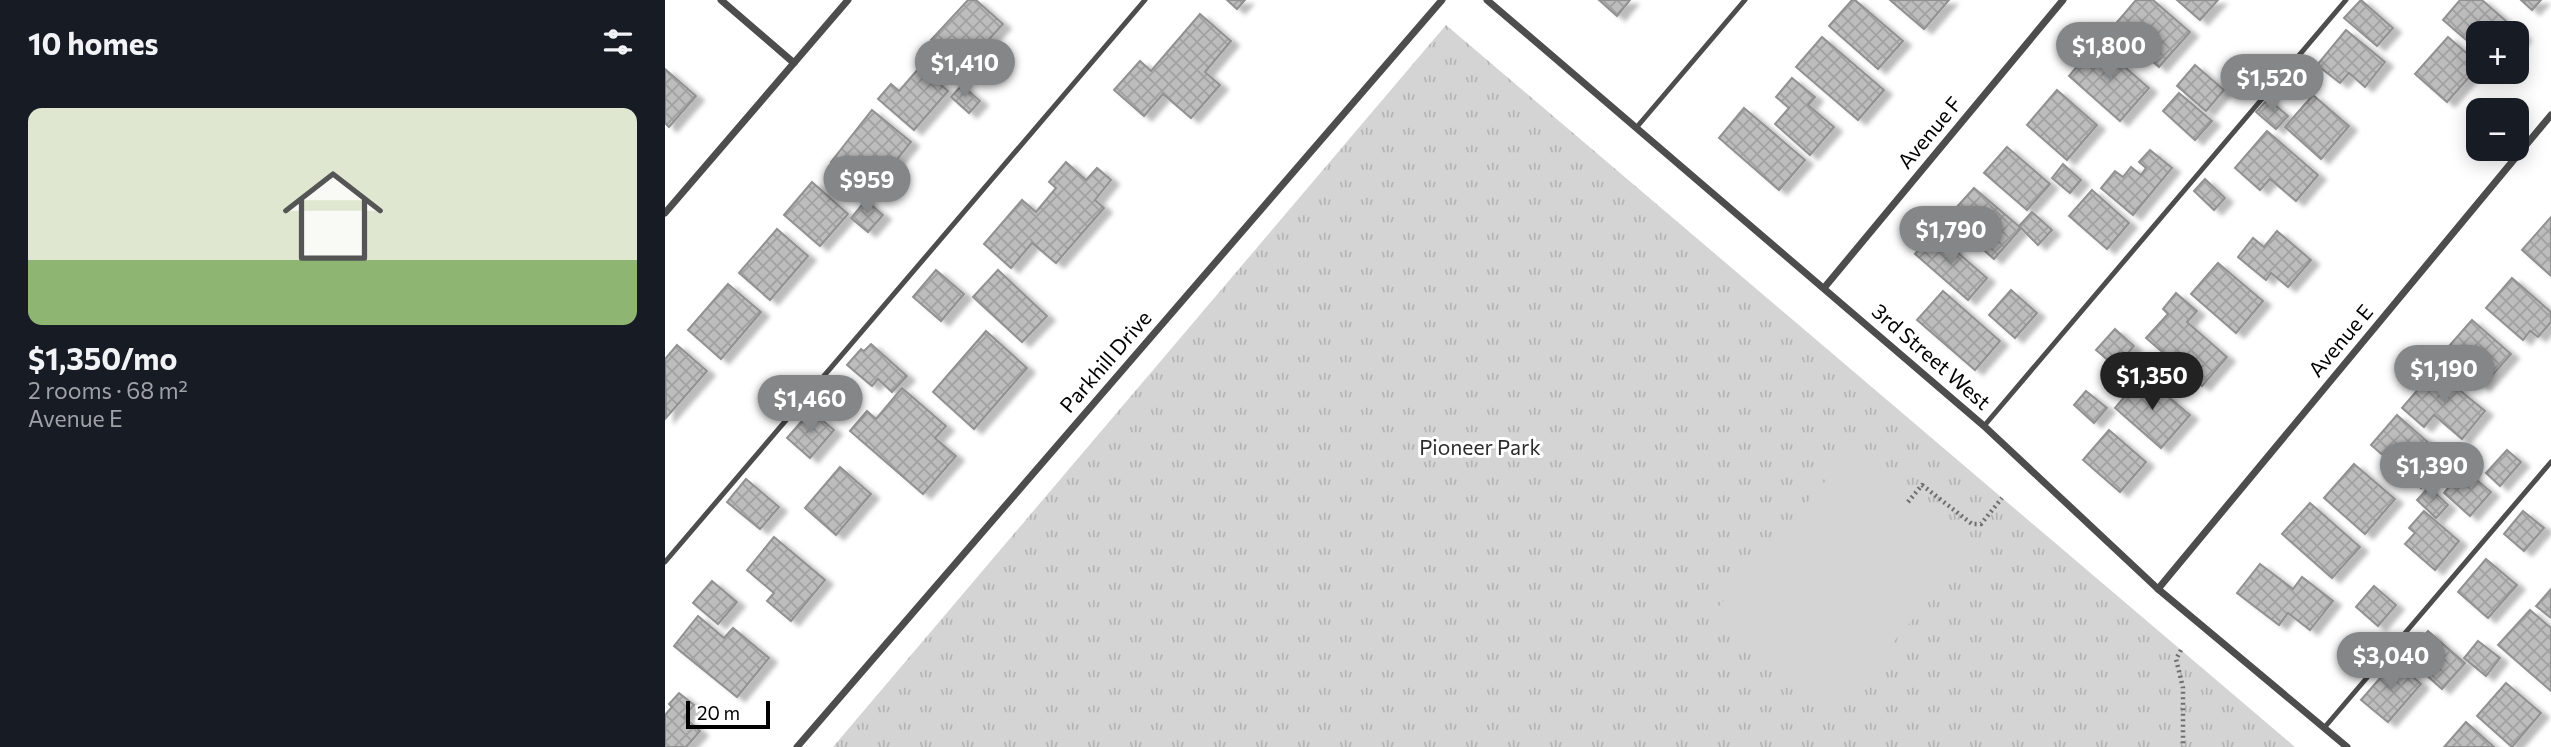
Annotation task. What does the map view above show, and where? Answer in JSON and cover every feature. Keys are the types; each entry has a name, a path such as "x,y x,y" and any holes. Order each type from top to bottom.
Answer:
{"street":[{"path":"721,0 794,62"},
{"path":"667,208 848,0"},
{"name":"Parkhill Drive","path":"797,747 1442,0"},
{"name":"3rd Street West","path":"1487,0 1984,426 2158,589 2347,747"},
{"name":"Avenue F","path":"1824,288 2063,0"},
{"name":"Avenue E","path":"2158,589 2551,115"}],"lane":[{"path":"665,562 1145,0"},
{"path":"1636,128 1745,0"},
{"path":"1984,426 2346,0"},
{"path":"2324,727 2551,463"}],"path":[{"path":"1907,502 1922,485 1972,524 1981,524 2002,498"},
{"path":"2181,650 2176,659 2183,688 2183,747"}],"green space":[{"name":"Pioneer Park","path":"1446,25 2295,747 833,747"},
{"path":"1850,452 1969,553 1829,718 1710,617"}],"building":[{"path":"968,0 976,0 1003,24 963,68 931,40"},
{"path":"1227,0 1245,0 1237,9"},
{"path":"1599,0 1630,0 1617,16"},
{"path":"1852,0 1903,41 1878,69 1829,26"},
{"path":"1890,0 1949,0 1924,29"},
{"path":"2136,0 2153,0 2190,32 2159,67 2113,27"},
{"path":"2177,0 2218,0 2200,20"},
{"path":"2361,0 2393,28 2377,46 2344,18"},
{"path":"2460,0 2482,0 2506,21 2466,21 2466,40 2443,20"},
{"path":"2521,0 2541,0 2532,10"},
{"path":"1200,14 1231,41 1205,72 1220,85 1191,118 1163,94 1144,116 1114,90 1140,61 1151,71"},
{"path":"2346,30 2385,62 2365,87 2349,73 2340,83 2317,65"},
{"path":"1822,37 1884,90 1858,120 1796,67"},
{"path":"2448,37 2466,53 2466,81 2447,102 2415,74"},
{"path":"2097,43 2149,88 2120,121 2069,76"},
{"path":"2195,65 2224,90 2206,111 2177,86"},
{"path":"920,67 948,91 914,130 878,99 891,84 899,91"},
{"path":"665,69 696,96 669,127 665,123"},
{"path":"1792,78 1815,97 1808,105 1834,127 1810,155 1775,124 1789,108 1776,97"},
{"path":"962,85 980,101 969,113 951,97"},
{"path":"2057,90 2097,125 2067,160 2027,125"},
{"path":"2179,93 2212,121 2195,140 2163,111"},
{"path":"2313,95 2349,126 2321,159 2285,127"},
{"path":"2268,99 2288,116 2276,129 2256,112"},
{"path":"1744,108 1805,160 1779,190 1719,138"},
{"path":"872,110 911,142 870,193 831,162"},
{"path":"2267,131 2318,175 2296,201 2270,179 2260,190 2235,168"},
{"path":"2007,147 2050,184 2027,210 1984,173"},
{"path":"2150,150 2172,168 2133,215 2101,188 2115,171 2123,177 2131,167 2141,175 2146,168 2139,162"},
{"path":"1066,162 1086,180 1097,168 1111,180 1095,200 1104,208 1056,263 1032,243 1011,268 984,244 1022,200 1036,212 1056,188 1049,182"},
{"path":"2063,164 2081,180 2070,193 2052,178"},
{"path":"2205,179 2225,198 2214,210 2194,191"},
{"path":"812,182 848,214 820,246 784,215"},
{"path":"1974,188 2021,228 1994,259 1947,218"},
{"path":"2092,190 2129,223 2107,249 2069,216"},
{"path":"866,200 883,215 868,232 851,218"},
{"path":"2032,212 2052,230 2038,245 2019,226"},
{"path":"2551,217 2551,276 2522,250"},
{"path":"777,229 808,256 770,300 739,273"},
{"path":"2277,231 2311,260 2288,287 2271,273 2266,280 2238,257 2253,238 2264,247"},
{"path":"1934,232 1987,278 1968,300 1915,254"},
{"path":"2218,263 2263,301 2236,333 2191,294"},
{"path":"936,270 964,294 941,321 913,297"},
{"path":"998,270 1047,316 1022,342 973,297"},
{"path":"2512,278 2551,312 2551,322 2538,337 2530,331 2523,340 2486,308"},
{"path":"728,284 761,312 721,359 688,330"},
{"path":"2011,290 2037,313 2015,338 1989,315"},
{"path":"1943,291 2000,341 1975,370 1917,320"},
{"path":"2176,293 2197,311 2187,322 2227,357 2202,386 2146,338 2168,314 2163,309"},
{"path":"2472,320 2511,354 2482,387 2443,353"},
{"path":"2115,329 2134,346 2116,367 2096,350"},
{"path":"986,331 1027,368 974,429 933,392"},
{"path":"871,344 907,376 892,392 878,379 872,386 847,365 861,349 864,351"},
{"path":"677,345 707,371 666,418 665,359"},
{"path":"2435,370 2485,411 2462,439 2434,415 2424,427 2402,408"},
{"path":"2143,375 2190,415 2161,448 2115,408"},
{"path":"902,388 946,426 935,438 956,456 923,494 850,431 867,411 876,419"},
{"path":"2086,391 2107,408 2094,423 2074,405"},
{"path":"807,415 816,422 820,418 834,430 810,458 787,438"},
{"path":"2397,415 2447,459 2421,488 2371,445"},
{"path":"2109,430 2146,462 2120,492 2083,460"},
{"path":"2507,450 2521,462 2500,486 2486,473"},
{"path":"2354,464 2395,499 2365,534 2324,498"},
{"path":"840,467 871,494 836,535 805,508"},
{"path":"2464,469 2491,492 2470,516 2444,493"},
{"path":"746,479 779,507 760,529 727,502"},
{"path":"2429,487 2448,505 2436,518 2417,500"},
{"path":"2310,503 2360,547 2332,578 2282,534"},
{"path":"2424,511 2459,541 2435,570 2405,544 2415,533 2409,528"},
{"path":"2523,511 2544,528 2524,551 2504,534"},
{"path":"774,537 825,580 791,621 767,601 774,593 747,570"},
{"path":"2486,559 2517,585 2488,618 2458,592"},
{"path":"2260,564 2293,589 2302,577 2333,601 2310,630 2288,613 2279,625 2237,593"},
{"path":"712,581 737,602 718,624 693,603"},
{"path":"2374,586 2396,605 2378,626 2356,607"},
{"path":"2551,589 2551,618 2536,606"},
{"path":"2530,610 2551,628 2551,691 2498,645"},
{"path":"698,616 724,638 733,628 769,658 737,697 674,646"},
{"path":"2428,631 2465,663 2442,689 2406,657"},
{"path":"2478,641 2500,658 2486,676 2464,658"},
{"path":"2395,661 2421,684 2388,722 2361,700"},
{"path":"2506,683 2541,713 2512,747 2477,716"},
{"path":"679,693 694,705 684,717 700,731 686,747 665,747 665,715 672,707 669,704"},
{"path":"2466,722 2494,747 2444,747"}]}
